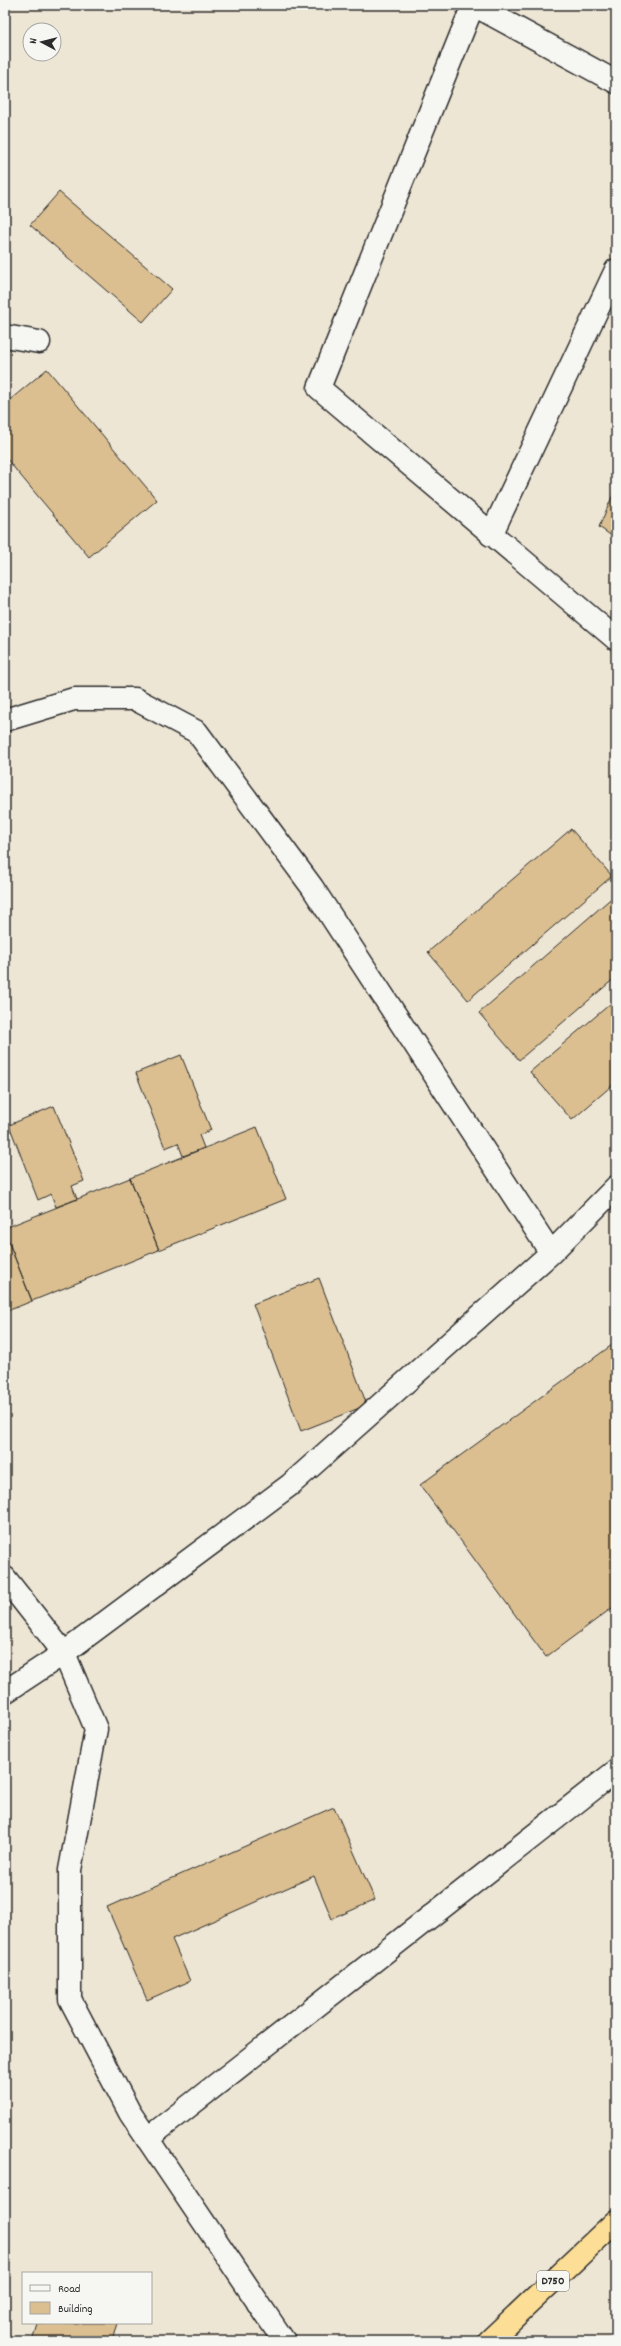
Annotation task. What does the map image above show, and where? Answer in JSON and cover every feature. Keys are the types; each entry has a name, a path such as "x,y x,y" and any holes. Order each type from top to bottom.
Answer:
{"highway":[{"name":"D750","path":"489,2341 616,2221"}],"street":[{"path":"616,82 474,5 319,388 491,535 616,639"},
{"path":"491,535 616,270"},
{"path":"5,336 39,342"},
{"path":"5,720 74,699 135,699 197,732 312,886 551,1253"},
{"path":"5,1692 64,1653 290,1485 551,1253 616,1187"},
{"path":"5,1578 64,1653 96,1729 70,1870 70,1999 130,2113 284,2341"},
{"path":"147,2139 616,1771"}],"building":[{"path":"59,192 172,289 143,322 30,225"},
{"path":"47,369 157,500 89,557 5,457 5,404"},
{"path":"616,488 616,539 599,527"},
{"path":"571,829 612,876 468,1000 428,952"},
{"path":"616,894 616,977 519,1060 479,1013"},
{"path":"616,999 616,1082 572,1120 530,1072"},
{"path":"181,1055 211,1130 199,1135 204,1148 183,1156 178,1143 165,1148 136,1073"},
{"path":"54,1106 84,1181 72,1186 77,1199 56,1207 51,1194 38,1200 9,1125"},
{"path":"257,1127 286,1199 159,1250 130,1178"},
{"path":"130,1178 159,1250 32,1301 5,1233 5,1228"},
{"path":"5,1233 32,1301 5,1312"},
{"path":"319,1278 367,1405 301,1431 253,1304"},
{"path":"616,1342 616,1605 546,1657 420,1485"},
{"path":"334,1807 375,1900 332,1919 314,1876 172,1939 190,1981 147,2000 107,1907"},
{"path":"37,2324 118,2324 113,2341 32,2341"},
{"path":"5,2335 26,2341 5,2341"}]}
